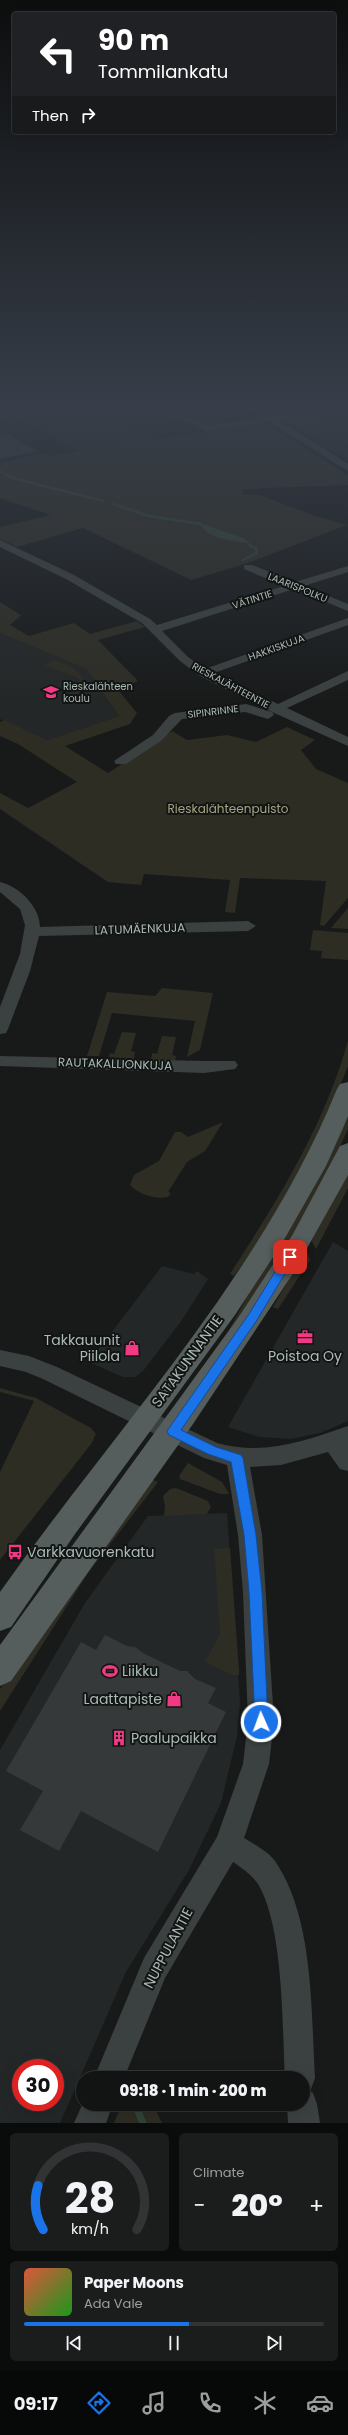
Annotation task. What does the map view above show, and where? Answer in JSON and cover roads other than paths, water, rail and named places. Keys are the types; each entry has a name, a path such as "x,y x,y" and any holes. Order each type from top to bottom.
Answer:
{"main road":[{"name":"SATAKUNNANTIE","path":"0,1617 213,1327 281,1225 332,1129 348,1089"},
{"path":"0,1671 253,1317 305,1232 348,1151"}],"street":[{"name":"RIESKALÄHTEENTIE","path":"0,543 99,593 156,629 184,659 204,673 276,709 348,742"},
{"name":"LAARISPOLKU","path":"248,567 348,608"},
{"name":"VÄTINTIE","path":"156,629 348,569"},
{"name":"HAKKISKUJA","path":"204,673 348,621"},
{"path":"276,709 348,675"},
{"name":"SIPINRINNE","path":"121,761 157,738 173,719 179,716 246,708 277,719 297,719"},
{"path":"0,886 26,907 34,923 33,932 0,1029"},
{"name":"LATUMÄENKUJA","path":"33,932 248,926"},
{"name":"RAUTAKALLIONKUJA","path":"0,1061 204,1067 229,1065"},
{"path":"0,1358 29,1364 50,1373 212,1451 237,1458 294,1453 341,1439 348,1462"},
{"name":"NUPPULANTIE","path":"111,2071 154,1968 228,1844 256,1764 261,1722 255,1592 250,1535 237,1458"},
{"path":"228,1844 266,1871 278,1892 286,1924 299,2071"},
{"path":"90,2123 95,2111"},
{"path":"303,2111 304,2123"}],"waterway":[{"path":"113,504 149,516 201,524"},
{"path":"243,560 257,553 256,548 249,545"},
{"path":"138,2111 143,2123"}],"place":[{"name":"Rieskalähteen koulu","path":"51,692"},
{"name":"Poistoa Oy","path":"305,1337"},
{"name":"Takkauunit Piilola","path":"132,1348"},
{"name":"Varkkavuorenkatu","path":"15,1552"},
{"name":"Liikku","path":"110,1671"},
{"name":"Laattapiste","path":"174,1699"},
{"name":"Paalupaikka","path":"119,1738"}],"park label":[{"name":"Rieskalähteenpuisto","path":"228,809"}]}
